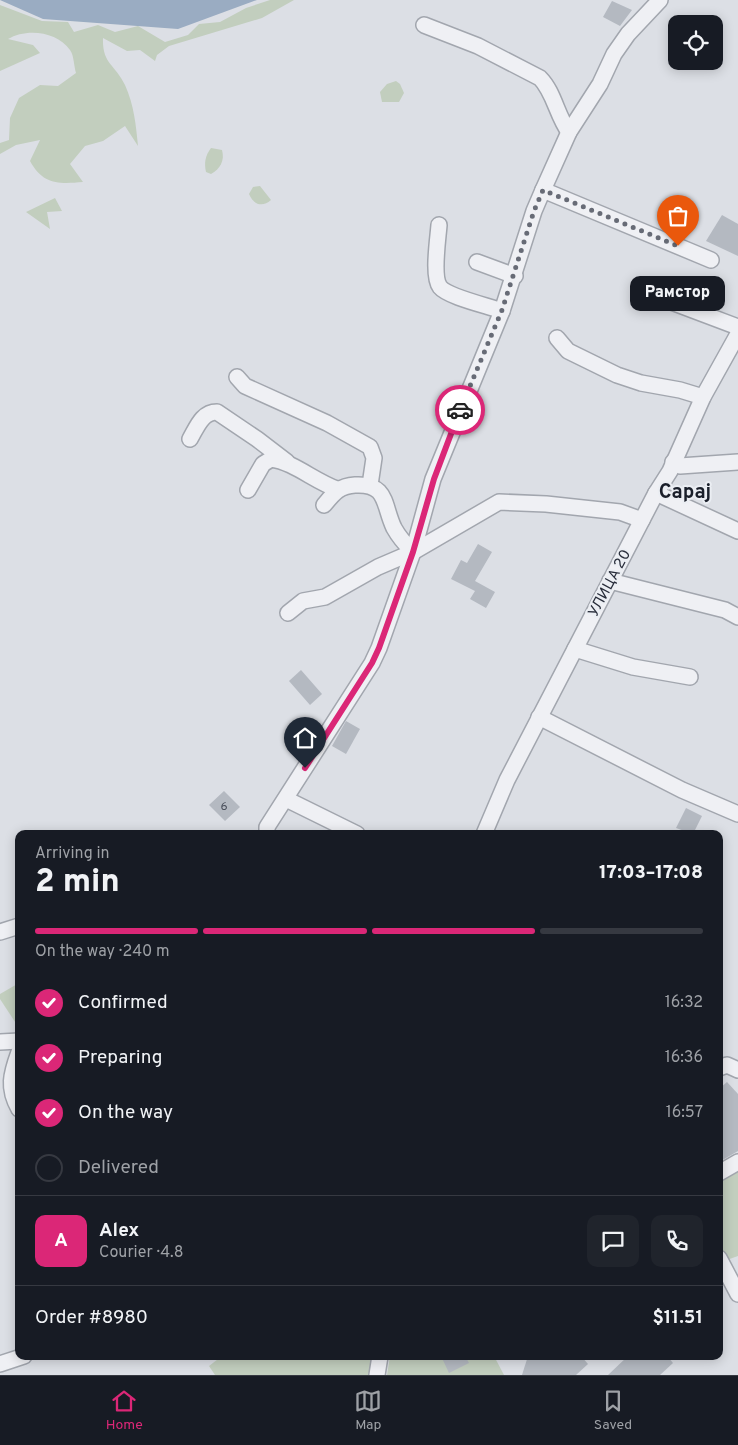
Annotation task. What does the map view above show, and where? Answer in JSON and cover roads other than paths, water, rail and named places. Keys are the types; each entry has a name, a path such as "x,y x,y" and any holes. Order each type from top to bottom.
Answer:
{"street":[{"path":"267,830 267,827 372,663 391,618 413,552 434,479 515,276 534,211 569,132 600,84 614,54 628,34 660,0"},
{"path":"424,25 478,46 540,78 549,90 558,114 569,132"},
{"path":"543,190 711,260"},
{"path":"438,225 436,275 440,287 447,292 502,310"},
{"path":"477,262 515,276"},
{"path":"661,298 738,327"},
{"name":"УЛИЦА 20","path":"486,830 507,780 656,493 670,471 703,397 738,334"},
{"path":"557,338 568,352 617,375 641,383 680,390 703,397"},
{"path":"237,377 245,386 327,423 370,447 374,458 370,484"},
{"path":"190,439 202,418 211,412 217,412 316,481 337,489"},
{"path":"248,490 266,461 271,459 287,462"},
{"path":"673,462 680,466 738,462"},
{"path":"324,505 337,489 370,484 384,497 398,534 413,552"},
{"path":"656,493 738,531"},
{"path":"288,613 303,600 325,597 378,567 413,552 489,507 503,501 620,512 642,520"},
{"path":"610,581 725,610 738,617"},
{"path":"575,649 633,667 690,677"},
{"path":"540,717 682,790 738,814"},
{"path":"286,798 349,830"},
{"path":"0,932 15,927"},
{"path":"0,1042 15,1041"},
{"path":"723,1066 727,1065 738,1070"},
{"path":"15,1066 10,1084 15,1102"},
{"path":"723,1171 738,1162"},
{"path":"723,1266 738,1294"},
{"path":"0,1364 15,1359"},
{"path":"8,1375 21,1360"},
{"path":"377,1375 379,1360"}],"water":[{"path":"0,0 257,0 178,29 43,19"}],"place":[{"name":"Рамстор","path":"678,246"}],"district":[{"name":"Сарај","path":"685,491"}]}
